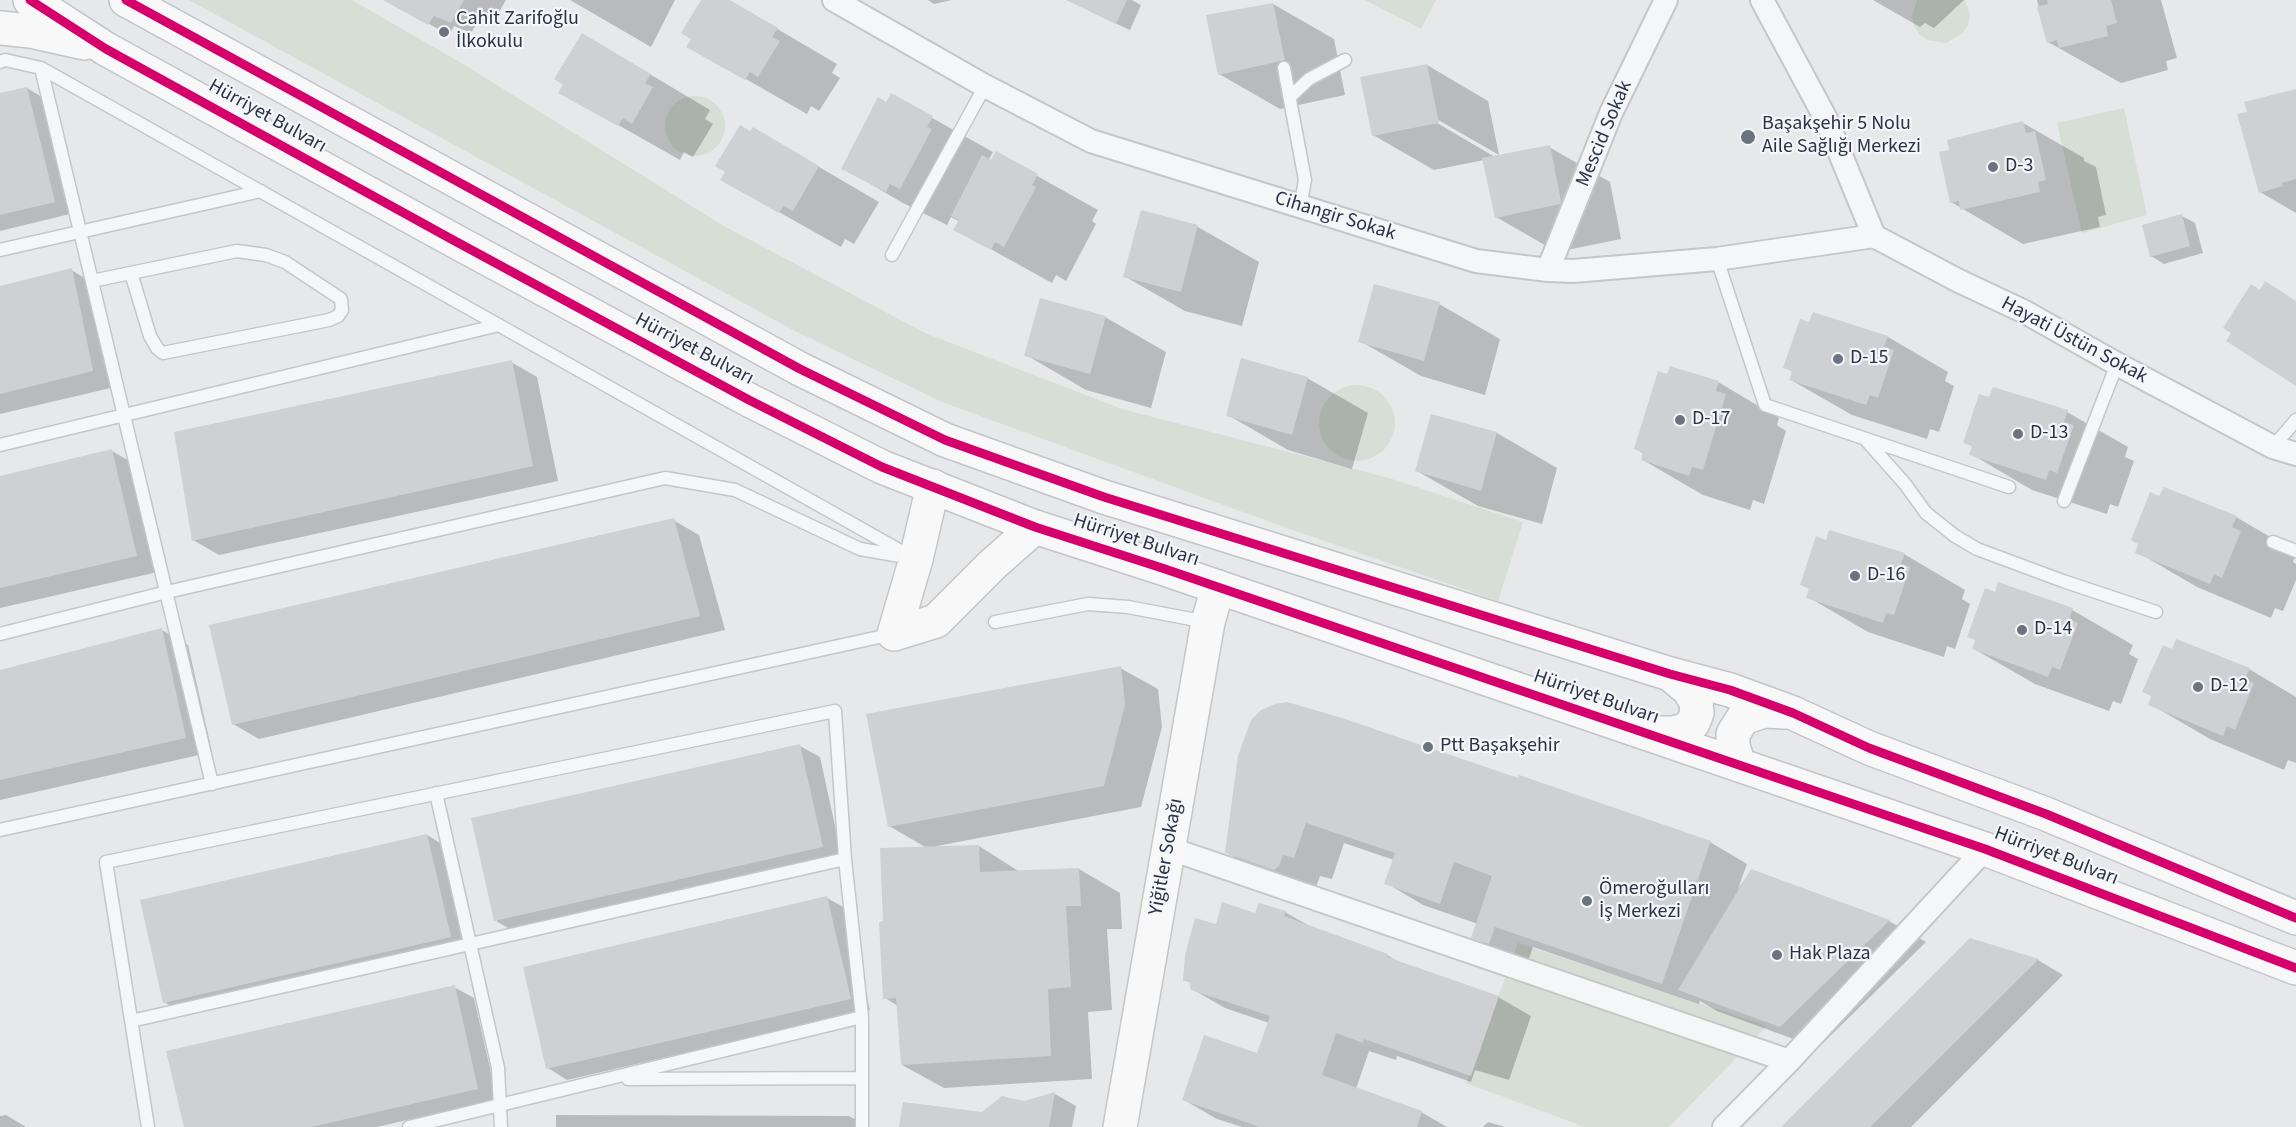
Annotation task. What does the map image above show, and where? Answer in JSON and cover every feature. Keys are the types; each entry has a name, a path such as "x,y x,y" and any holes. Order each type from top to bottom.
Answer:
{"main road":[{"name":"Hürriyet Bulvarı","path":"30,0 106,48 749,400 882,467 1035,526 1985,849 2296,968"},
{"name":"Hürriyet Bulvarı","path":"126,0 800,369 945,440 1104,497 1670,674 1730,690 1793,712 1869,748 2046,814 2296,918"},
{"path":"0,28 30,31 106,48"},
{"path":"894,634 916,559 933,486"},
{"path":"894,634 936,621 1035,526"},
{"name":"Yiğitler Sokağı","path":"1120,1127 1208,622 1218,587"},
{"path":"1644,734 1673,733 1685,730 1693,723 1697,713 1696,702 1689,690 1670,674"},
{"path":"1738,765 1733,746 1733,734 1743,718 1764,711 1793,712"}],"street":[{"name":"Cihangir Sokak","path":"834,0 985,86 1091,141 1476,261 1572,271 1717,259 1874,236"},
{"name":"Mescid Sokak","path":"1548,270 1611,113 1666,0"},
{"path":"1762,0 1826,119 1874,236"},
{"name":"Hayati Üstün Sokak","path":"1874,236 1959,281 2025,312 2273,447 2296,454"},
{"name":"Hayati Üstün Sokak","path":"2273,447 2296,471"},
{"path":"1168,848 1789,1061"},
{"path":"1724,1127 1789,1061 1985,849"}],"lane":[{"path":"0,62 5,60 41,68 916,559"},
{"path":"1290,97 1309,79 1346,60"},
{"path":"41,68 212,784"},
{"path":"1284,68 1305,180 1300,207"},
{"path":"892,255 985,86"},
{"path":"0,250 261,191"},
{"path":"92,281 237,251 285,262 341,299 342,310 338,316 329,320 163,353 150,336 131,273"},
{"path":"1717,259 1765,405 2009,487"},
{"path":"0,445 499,325"},
{"path":"2064,501 2117,364"},
{"path":"2273,447 2296,420"},
{"path":"1865,440 1905,484 1926,513 1954,536 1977,549 2156,612"},
{"path":"0,634 167,592 664,478 735,490 860,549 916,559"},
{"path":"2273,542 2296,551"},
{"path":"995,622 1088,604 1128,607 1208,622"},
{"path":"0,830 894,634"},
{"path":"148,1127 106,861 835,711 845,859 862,1017 862,1127"},
{"path":"436,793 498,1068 501,1127"},
{"path":"131,1021 845,859"},
{"path":"409,1127 862,1017"},
{"path":"606,1079 862,1078"}],"shaded area":[{"path":"189,0 352,0 463,64 722,225 925,333 1122,409 1389,478 1523,522 1498,601 1284,527 942,402 793,330"},
{"path":"1365,0 1436,0 1421,29"},
{"path":"1917,0 1965,0 1970,15 1968,25 1963,33 1946,43 1927,40 1914,26 1912,16"},
{"path":"689,96 701,96 717,104 723,114 725,126 723,138 717,148 701,156 689,156 673,148 665,132 665,120 673,104"},
{"path":"2124,108 2147,215 2082,233 2057,123"},
{"path":"1350,385 1364,385 1378,391 1389,402 1393,408 1395,423 1393,438 1384,450 1372,459 1350,461 1336,455 1325,444 1319,430 1319,416 1325,402 1336,391"},
{"path":"1518,943 1767,1026 1669,1127 1585,1127 1466,1083"}],"building":[{"path":"383,0 464,0 451,23 434,16 428,25"},
{"path":"701,0 730,0 778,28 772,37 780,41 758,77 750,72 745,80 686,47 691,39 681,33"},
{"path":"1066,0 1127,0 1116,24"},
{"path":"2047,0 2111,0 2117,23 2106,26 2108,36 2059,48 2057,40 2047,43 2037,7 2048,4"},
{"path":"1273,3 1285,60 1218,75 1206,15"},
{"path":"582,33 651,74 645,83 653,87 632,124 623,118 618,126 558,93 563,85 554,79"},
{"path":"1427,64 1439,123 1372,136 1360,77"},
{"path":"27,87 55,202 0,215 0,93"},
{"path":"2296,89 2296,179 2282,183 2283,186 2259,193 2237,114 2247,112 2244,102"},
{"path":"891,93 933,116 927,127 932,129 900,189 890,184 886,192 841,169 878,97 886,102"},
{"name":"D-3","path":"2023,121 2026,133 2035,131 2046,180 2038,182 2040,192 1960,210 1959,201 1950,203 1939,152 1949,150 1947,140"},
{"path":"740,125 750,131 753,127 819,166 793,211 784,206 779,213 720,180 725,172 715,166"},
{"path":"1550,145 1560,204 1495,218 1482,158"},
{"path":"996,151 1038,174 1032,185 1036,187 1004,247 995,242 991,250 953,230 959,220 951,216 982,155 991,160"},
{"path":"1141,210 1198,225 1181,292 1123,277"},
{"path":"2182,214 2190,246 2150,257 2142,225"},
{"path":"72,268 93,371 0,394 0,286"},
{"path":"2265,281 2296,301 2296,386 2226,341 2231,333 2223,328 2251,284 2260,290"},
{"path":"1374,284 1440,302 1424,361 1358,342"},
{"path":"1040,298 1106,316 1090,374 1024,356"},
{"name":"D-15","path":"1813,312 1888,336 1884,347 1894,350 1878,398 1870,395 1866,405 1789,380 1792,371 1783,368 1800,319 1809,322"},
{"path":"1241,358 1308,377 1292,435 1226,416"},
{"path":"512,360 533,466 192,541 174,432"},
{"name":"D-17","path":"1670,366 1719,381 1716,391 1726,394 1703,470 1692,467 1689,476 1641,460 1643,452 1634,449 1658,371 1667,374"},
{"name":"D-13","path":"1993,387 2068,410 2064,422 2074,425 2057,473 2049,470 2046,480 1969,455 1972,446 1963,443 1979,394 1989,397"},
{"path":"1431,414 1497,432 1481,491 1415,471"},
{"path":"112,449 137,556 0,588 0,476"},
{"path":"2164,487 2237,516 2232,527 2241,531 2222,578 2214,574 2210,584 2135,553 2138,544 2131,540 2150,492 2159,496"},
{"path":"674,518 700,616 232,725 209,625"},
{"name":"D-16","path":"1829,530 1905,553 1901,564 1910,567 1894,615 1886,613 1883,623 1806,598 1809,588 1800,585 1816,536 1826,540"},
{"name":"D-14","path":"1998,582 2073,608 2069,619 2078,623 2060,670 2052,667 2048,677 1972,649 1975,640 1967,637 1985,588 1995,592"},
{"path":"162,628 186,738 0,780 0,670"},
{"name":"D-12","path":"2176,639 2250,668 2245,679 2254,683 2235,730 2227,726 2223,736 2148,705 2151,696 2142,692 2163,645 2172,649"},
{"path":"1121,666 1125,705 1104,786 888,827 866,714"},
{"path":"1287,702 1342,718 1518,778 1519,775 1711,841 1662,984 1495,927 1489,944 1471,938 1492,876 1454,862 1440,904 1384,884 1395,853 1306,823 1294,858 1283,855 1279,866 1274,870 1225,853 1238,756 1251,720 1261,710"},
{"path":"800,744 823,847 494,921 471,818"},
{"path":"427,834 451,937 163,1003 140,900"},
{"path":"979,845 980,872 1079,868 1081,906 1066,906 1071,987 1048,989 1051,1056 901,1065 896,998 883,999 879,922 883,921 880,848"},
{"name":"Hak Plaza","path":"1751,869 1890,920 1780,1027 1678,990"},
{"path":"827,896 851,999 546,1069 523,967"},
{"path":"1222,902 1255,913 1259,903 1286,911 1284,916 1388,954 1387,957 1499,996 1471,1076 1364,1039 1363,1043 1336,1033 1322,1075 1422,1111 1417,1127 1260,1127 1182,1100 1204,1035 1257,1053 1270,1016 1191,990 1189,981 1183,981 1185,955 1195,918 1216,924"},
{"path":"1970,938 2039,959 1870,1127 1781,1127"},
{"path":"455,985 478,1089 311,1127 184,1127 166,1051"},
{"path":"1055,1092 1049,1127 899,1127 903,1102 982,1112 1002,1096 1024,1101"}],"cycle path":[{"path":"30,0 106,49 453,240 749,400 882,467 1035,527 1162,568 1985,849 2296,968"},
{"path":"126,0 800,369 945,440 1104,497 1670,674 1730,690 1793,713 1869,748 2046,814 2296,918"}],"place":[{"name":"Cahit Zarifoğlu İlkokulu","path":"444,32"},
{"name":"Başakşehir 5 Nolu Aile Sağlığı Merkezi","path":"1748,137"},
{"name":"D-3","path":"1993,167"},
{"name":"D-15","path":"1838,359"},
{"name":"D-17","path":"1680,420"},
{"name":"D-13","path":"2018,434"},
{"name":"D-16","path":"1855,576"},
{"name":"D-14","path":"2022,630"},
{"name":"D-12","path":"2198,687"},
{"name":"Ptt Başakşehir","path":"1428,747"},
{"name":"Ömeroğulları İş Merkezi","path":"1587,901"},
{"name":"Hak Plaza","path":"1777,955"}]}
